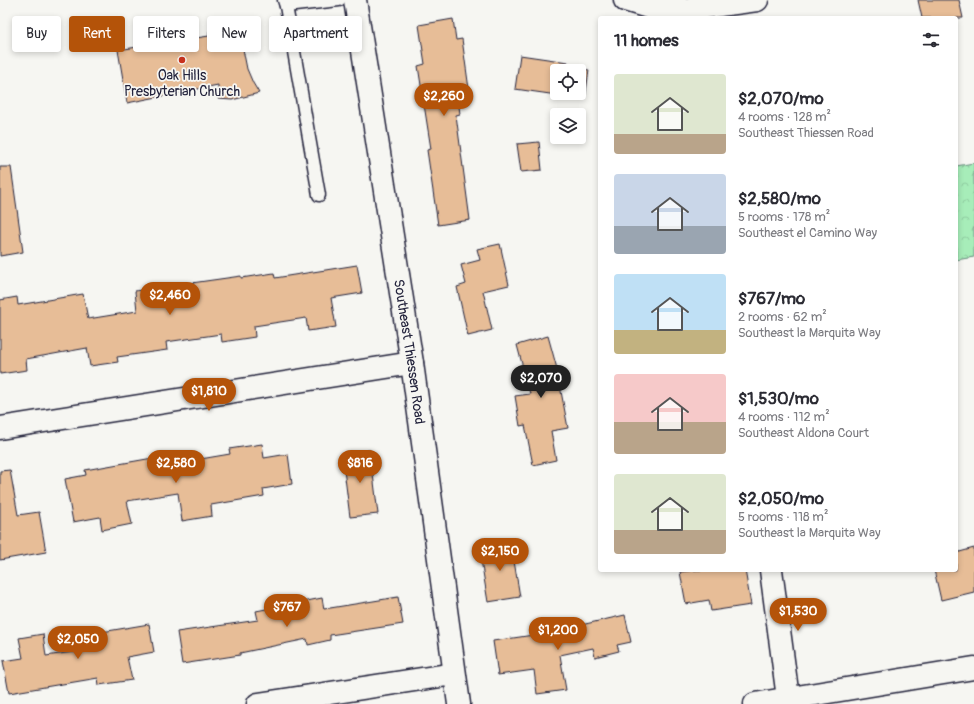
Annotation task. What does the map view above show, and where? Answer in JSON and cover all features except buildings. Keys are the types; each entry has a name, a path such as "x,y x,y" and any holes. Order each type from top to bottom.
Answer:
{"street":[{"name":"Southeast Thiessen Road","path":"355,0 412,363 459,704"},
{"path":"625,0 648,7 683,10 758,0"},
{"path":"0,428 412,363"},
{"path":"771,572 788,698"},
{"path":"755,704 974,668"},
{"path":"258,704 454,674"}],"lane":[{"path":"319,196 285,3 339,0"}],"green space":[{"path":"974,163 974,257 958,260 958,166"}],"place":[{"name":"Oak Hills Presbyterian Church","path":"182,60"}]}
